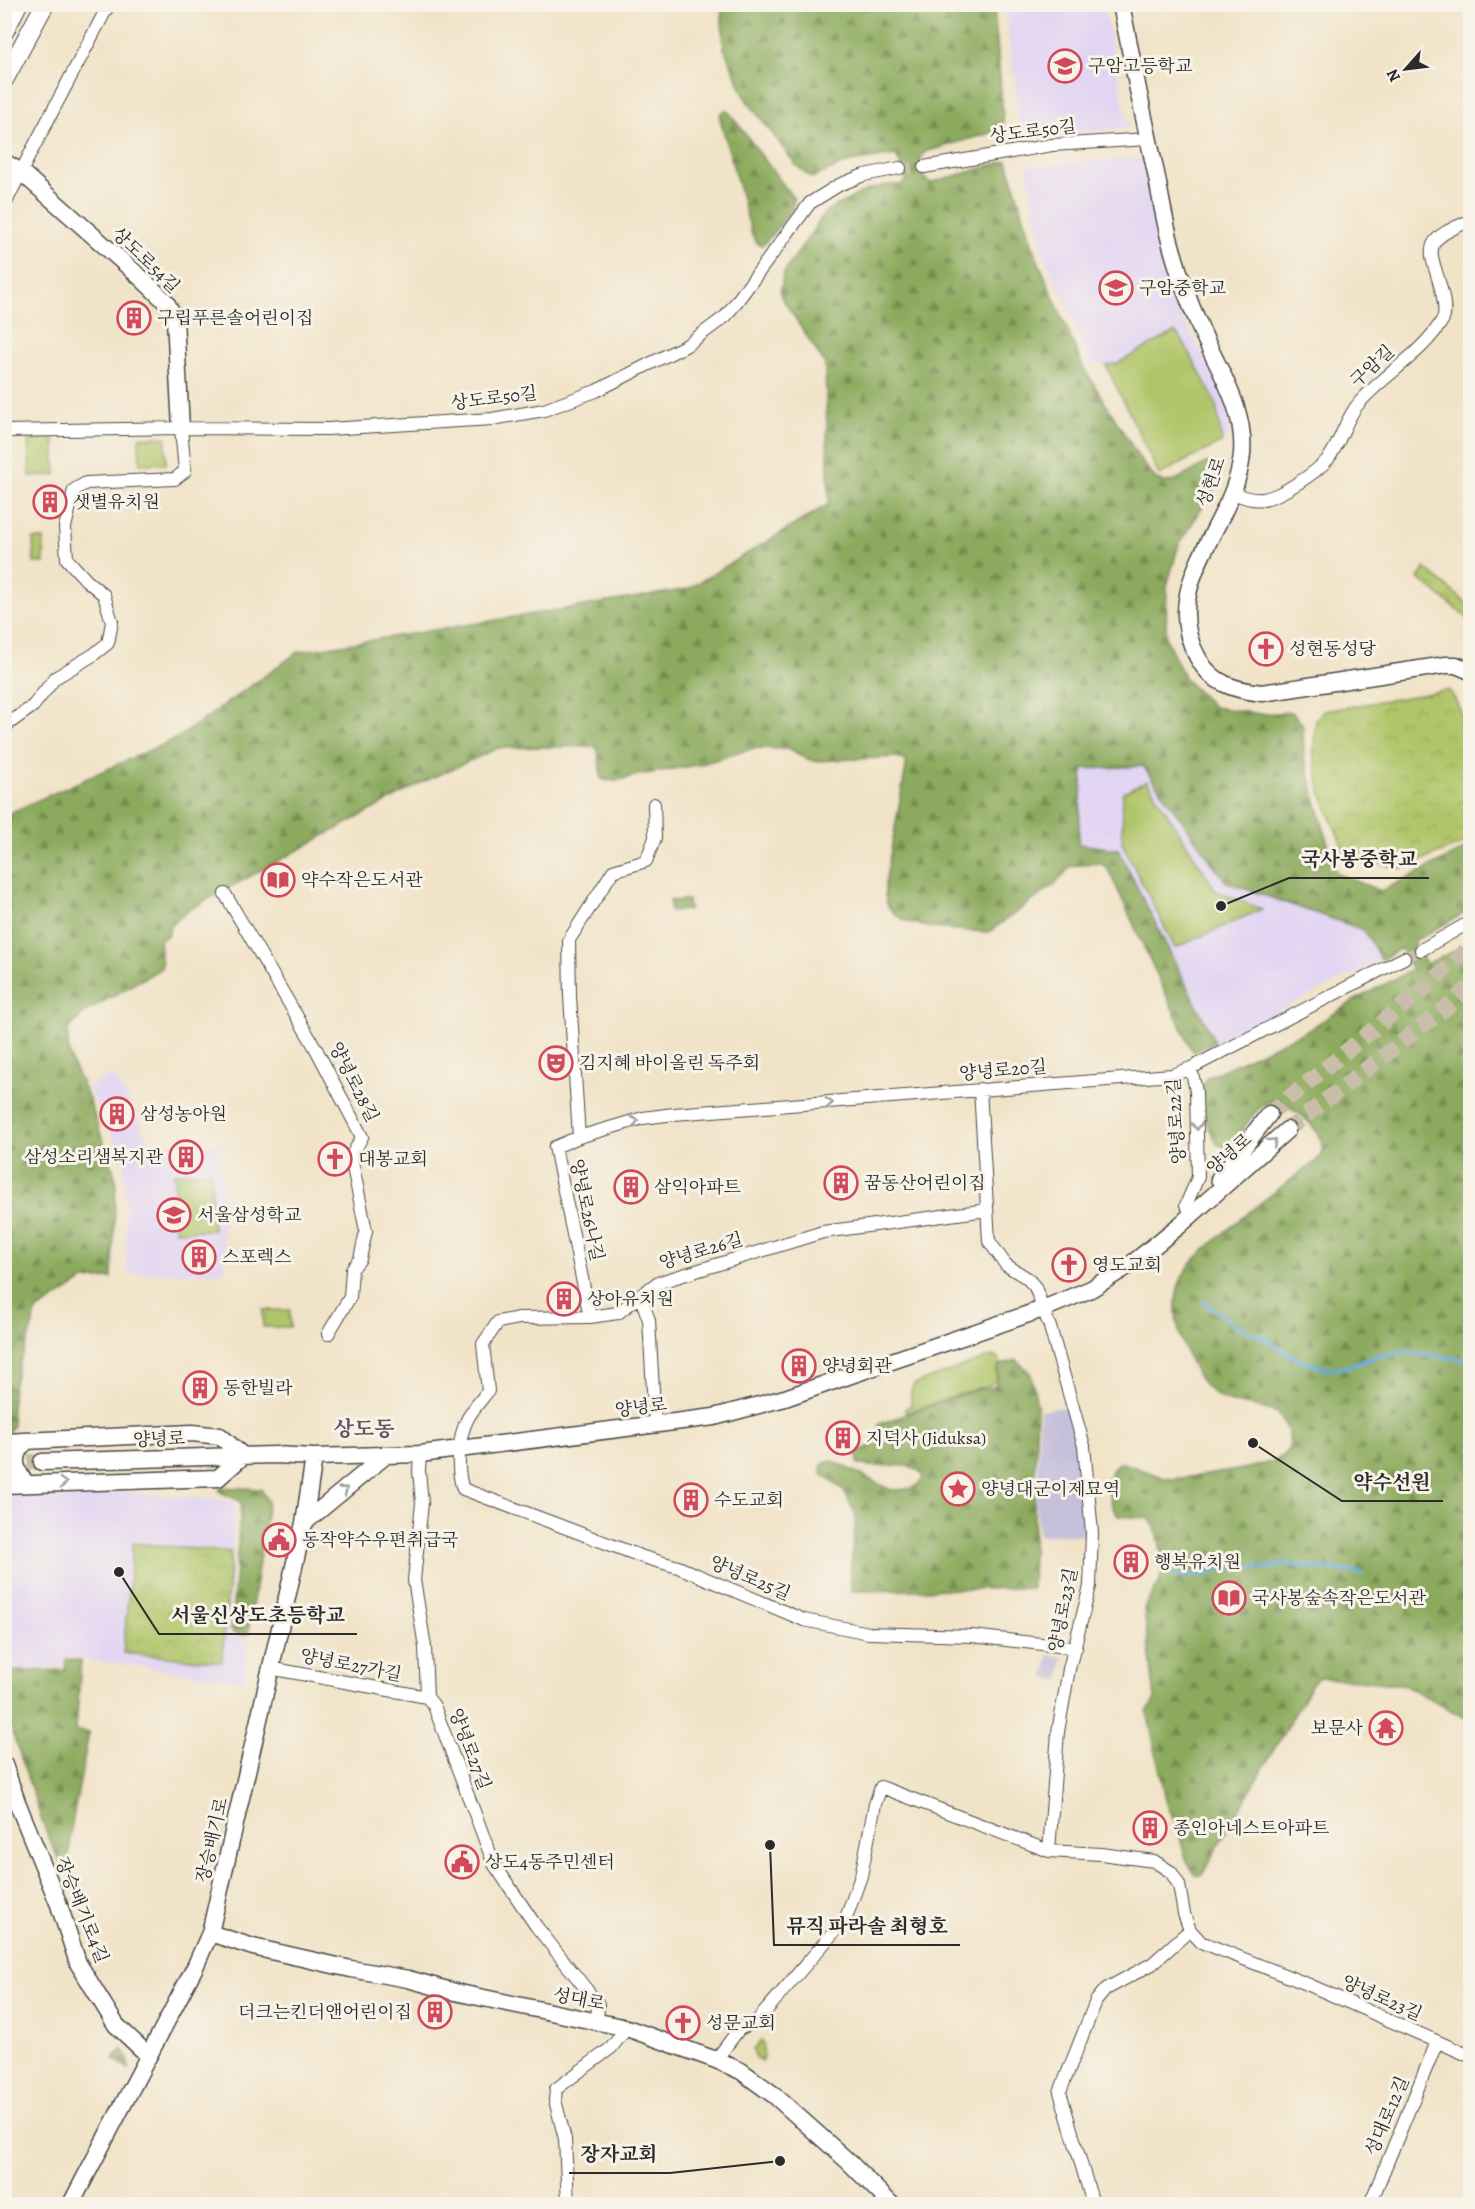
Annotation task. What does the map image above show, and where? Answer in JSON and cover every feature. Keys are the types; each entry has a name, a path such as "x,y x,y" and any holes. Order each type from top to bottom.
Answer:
{"main road":[{"path":"4,32 18,4"},
{"path":"4,80 45,4"},
{"name":"성현로","path":"1121,4 1171,245 1198,322 1234,397 1241,425 1242,455 1232,493 1187,590 1184,618 1191,647 1204,669 1224,686 1262,693 1446,665 1456,665 1470,671"},
{"name":"상도로54길","path":"4,162 21,172 166,302 175,319 181,428"},
{"name":"양녕로","path":"1191,1209 1269,1114"},
{"name":"양녕로","path":"42,1462 275,1455 314,1457 420,1455 714,1417 785,1398 1043,1309 1091,1289 1126,1269 1191,1209 1287,1130"},
{"path":"4,1442 192,1433 220,1436 243,1456 218,1478 4,1485"},
{"path":"26,1442 17,1452 15,1461 20,1476 27,1484"},
{"path":"304,1523 385,1456"},
{"name":"장승배기로","path":"71,2205 195,1967 210,1933 304,1523 314,1457"},
{"name":"장승배기로4길","path":"4,1765 59,1905 78,1963 116,2025 148,2055"},
{"name":"성대로","path":"210,1933 254,1947 627,2028 716,2060 741,2071 774,2094 850,2163 891,2205"}],"street":[{"path":"4,206 109,4"},
{"name":"상도로50길","path":"924,167 1052,145 1148,139"},
{"name":"상도로50길","path":"4,431 181,428 328,429 492,419 544,410 596,391 687,345 726,316 810,203 839,185 856,178 900,168"},
{"name":"구암길","path":"1232,493 1250,499 1263,499 1277,495 1328,459 1358,404 1425,342 1442,320 1445,314 1444,302 1430,255 1432,243 1470,221"},
{"path":"4,727 33,706 56,678 108,643 112,622 104,595 86,580 67,559 65,527 74,490 86,483 175,479 185,471 181,428"},
{"name":"양녕로26나길","path":"590,1317 555,1147 579,1137 570,996 569,940 613,871 646,861 655,838 654,804"},
{"name":"양녕로28길","path":"225,894 316,1049 362,1137 351,1156 366,1231 360,1259 351,1269 350,1297 328,1334"},
{"path":"1420,950 1470,922"},
{"name":"양녕로20길","path":"579,1137 643,1119 674,1114 1172,1075 1191,1068 1404,958"},
{"name":"양녕로22길","path":"1191,1068 1196,1091 1198,1170 1191,1209"},
{"name":"양녕로23길","path":"980,1089 989,1240 1006,1265 1027,1278 1035,1287 1043,1309 1084,1446 1092,1533 1090,1586 1069,1669 1058,1732 1049,1851"},
{"name":"양녕로26길","path":"460,1449 467,1420 488,1391 483,1344 498,1322 519,1318 590,1317 618,1312 657,1282 823,1232 987,1210"},
{"path":"640,1295 649,1320 655,1426"},
{"name":"양녕로25길","path":"460,1449 458,1476 463,1489 643,1557 678,1567 804,1620 869,1633 972,1636 1076,1648"},
{"name":"양녕로27길","path":"420,1455 422,1503 414,1580 425,1647 427,1697 434,1706 494,1864 536,1926 598,2004 597,2022"},
{"name":"양녕로27가길","path":"269,1668 427,1697"},
{"path":"716,2060 739,2029 757,2021 846,1918 861,1876 875,1804 881,1787 1049,1851 1101,1854 1154,1861 1171,1872 1179,1885 1184,1914 1190,1930 1152,1964 1106,1989 1096,2001 1060,2092 1093,2205"},
{"name":"양녕로23길","path":"1190,1930 1202,1942 1307,1984 1470,2056"},
{"path":"568,2205 565,2139 555,2100 556,2089 611,2048 627,2028"},
{"name":"성대로12길","path":"1370,2205 1437,2042"}],"shaded area":[{"name":"구암고등학교","path":"1005,5 1103,5 1129,128 1021,137"},
{"name":"구암중학교","path":"1141,158 1162,257 1183,320 1228,400 1230,437 1159,475 1106,365 1092,364 1043,252 1026,166"},
{"path":"1144,766 1226,882 1364,930 1381,960 1215,1042 1118,849 1078,844 1083,769"},
{"name":"서울삼성학교","path":"114,1074 151,1144 220,1143 225,1272 127,1274 124,1159 87,1087"},
{"path":"1069,1407 1079,1446 1087,1535 1038,1535 1036,1505 1040,1410"},
{"path":"43,1486 235,1501 228,1634 249,1639 244,1681 66,1656 61,1667 5,1670 11,1587 5,1557 5,1488"},
{"path":"1048,1655 1063,1657 1060,1680 1045,1678"}],"green space":[{"path":"721,5 994,5 1004,129 925,152 920,160 925,179 930,183 1007,161 1035,253 1083,367 1141,461 1157,480 1165,482 1175,481 1206,463 1214,463 1221,470 1220,480 1179,544 1167,586 1166,638 1185,679 1214,707 1260,714 1292,712 1303,725 1304,757 1336,873 1381,891 1470,847 1470,910 1414,941 1426,964 1470,944 1470,1721 1405,1685 1318,1678 1313,1682 1199,1876 1187,1862 1176,1824 1167,1804 1147,1712 1155,1699 1144,1609 1160,1581 1162,1566 1159,1539 1148,1518 1118,1516 1109,1496 1109,1480 1115,1466 1121,1462 1172,1479 1214,1474 1266,1463 1278,1459 1289,1449 1286,1427 1278,1413 1221,1398 1199,1378 1181,1339 1176,1305 1178,1288 1184,1274 1197,1257 1253,1209 1315,1162 1323,1151 1322,1143 1312,1125 1303,1117 1294,1110 1275,1102 1262,1106 1230,1146 1217,1144 1202,1110 1203,1084 1208,1077 1310,1029 1360,997 1412,970 1401,948 1381,960 1364,930 1226,882 1143,766 1083,769 1078,844 1118,849 1215,1042 1193,1053 1108,869 1101,863 1071,866 1054,885 989,932 934,928 906,921 895,914 887,903 885,883 906,767 906,762 898,757 815,761 790,749 754,748 702,764 617,781 601,778 598,750 594,746 498,748 423,782 190,909 170,926 168,935 159,941 162,965 160,969 87,1011 68,1029 71,1061 88,1097 116,1179 112,1278 84,1280 36,1311 13,1386 13,1426 9,1431 5,1431 4,1215 9,1164 4,1154 5,815 179,737 298,652 688,589 829,504 825,364 780,295 783,274 826,211 867,190 887,185 900,185 907,181 896,155 849,162 812,178 796,165 746,99 724,48"},
{"path":"725,110 794,199 792,209 762,245 758,244 752,235 720,119 720,114"},
{"path":"1175,332 1184,343 1216,403 1222,442 1159,475 1106,365 1116,364"},
{"path":"139,437 166,437 166,464 140,464"},
{"path":"54,438 56,475 30,476 28,439"},
{"path":"33,539 44,539 44,563 34,563"},
{"path":"1425,568 1470,606 1470,620 1418,578"},
{"path":"1449,690 1463,722 1470,762 1470,841 1400,869 1346,855 1321,793 1313,754 1316,719 1324,711"},
{"path":"1147,781 1216,891 1262,909 1175,948 1122,843 1123,792"},
{"path":"688,900 689,910 670,911 670,901"},
{"path":"211,1172 213,1230 175,1231 174,1173"},
{"path":"263,1310 290,1310 290,1327 263,1327"},
{"path":"992,1356 1000,1362 996,1379 988,1387 978,1388 905,1413 905,1409 911,1405 911,1391 914,1384"},
{"path":"1017,1360 1031,1374 1037,1405 1032,1588 851,1591 850,1573 856,1516 844,1491 822,1474 821,1467 826,1461 833,1461 891,1490 915,1487 923,1476 918,1470 903,1466 858,1464 857,1452 878,1444 916,1440 918,1438 915,1433 896,1430 882,1431 878,1426 979,1389 991,1388 996,1383 1000,1365"},
{"path":"221,1487 261,1489 268,1502 248,1634 246,1635 236,1634 231,1630 241,1505 240,1501 220,1492"},
{"path":"133,1543 231,1552 222,1662 123,1653"},
{"path":"66,1659 81,1661 76,1730 89,1733 71,1829 68,1871 64,1872 43,1824 12,1731 6,1702 13,1671 65,1670"},
{"path":"761,2040 763,2042 763,2061 756,2058 753,2050"},
{"path":"122,2048 129,2061 129,2069 114,2059"}],"waterway":[{"path":"1204,1302 1233,1324 1262,1337 1299,1360 1327,1369 1350,1366 1379,1356 1404,1352 1470,1360"},
{"path":"1174,1576 1199,1576 1214,1572 1218,1568 1277,1567 1282,1564 1362,1573"}],"tunnel":[{"path":"900,168 924,167"},
{"path":"1269,1114 1432,982 1470,946"},
{"path":"1404,958 1421,950"},
{"path":"1287,1130 1450,1005 1470,986"},
{"path":"4,1463 42,1462"}],"place":[{"name":"구암고등학교","path":"1065,66"},
{"name":"구암중학교","path":"1116,288"},
{"name":"구립푸른솔어린이집","path":"134,318"},
{"name":"샛별유치원","path":"50,502"},
{"name":"성현동성당","path":"1266,649"},
{"name":"약수작은도서관","path":"278,880"},
{"name":"국사봉중학교","path":"1221,906"},
{"name":"김지혜 바이올린 독주회","path":"556,1063"},
{"name":"삼성농아원","path":"117,1114"},
{"name":"삼성소리샘복지관","path":"186,1157"},
{"name":"대봉교회","path":"335,1159"},
{"name":"꿈동산어린이집","path":"841,1183"},
{"name":"삼익아파트","path":"631,1187"},
{"name":"서울삼성학교","path":"174,1215"},
{"name":"스포렉스","path":"199,1257"},
{"name":"영도교회","path":"1069,1265"},
{"name":"상아유치원","path":"564,1299"},
{"name":"양녕회관","path":"799,1366"},
{"name":"동한빌라","path":"200,1388"},
{"name":"지덕사 (Jiduksa)","path":"843,1438"},
{"name":"약수선원","path":"1253,1443"},
{"name":"양녕대군이제묘역","path":"958,1489"},
{"name":"수도교회","path":"691,1500"},
{"name":"동작약수우편취급국","path":"279,1540"},
{"name":"행복유치원","path":"1131,1562"},
{"name":"서울신상도초등학교","path":"119,1572"},
{"name":"국사봉숲속작은도서관","path":"1229,1598"},
{"name":"보문사","path":"1386,1728"},
{"name":"종인아네스트아파트","path":"1150,1828"},
{"name":"뮤직 파라솔 최형호","path":"770,1845"},
{"name":"상도4동주민센터","path":"462,1862"},
{"name":"더크는킨더앤어린이집","path":"435,2012"},
{"name":"성문교회","path":"683,2023"},
{"name":"장자교회","path":"780,2161"}],"district":[{"name":"상도동","path":"364,1429"}]}
